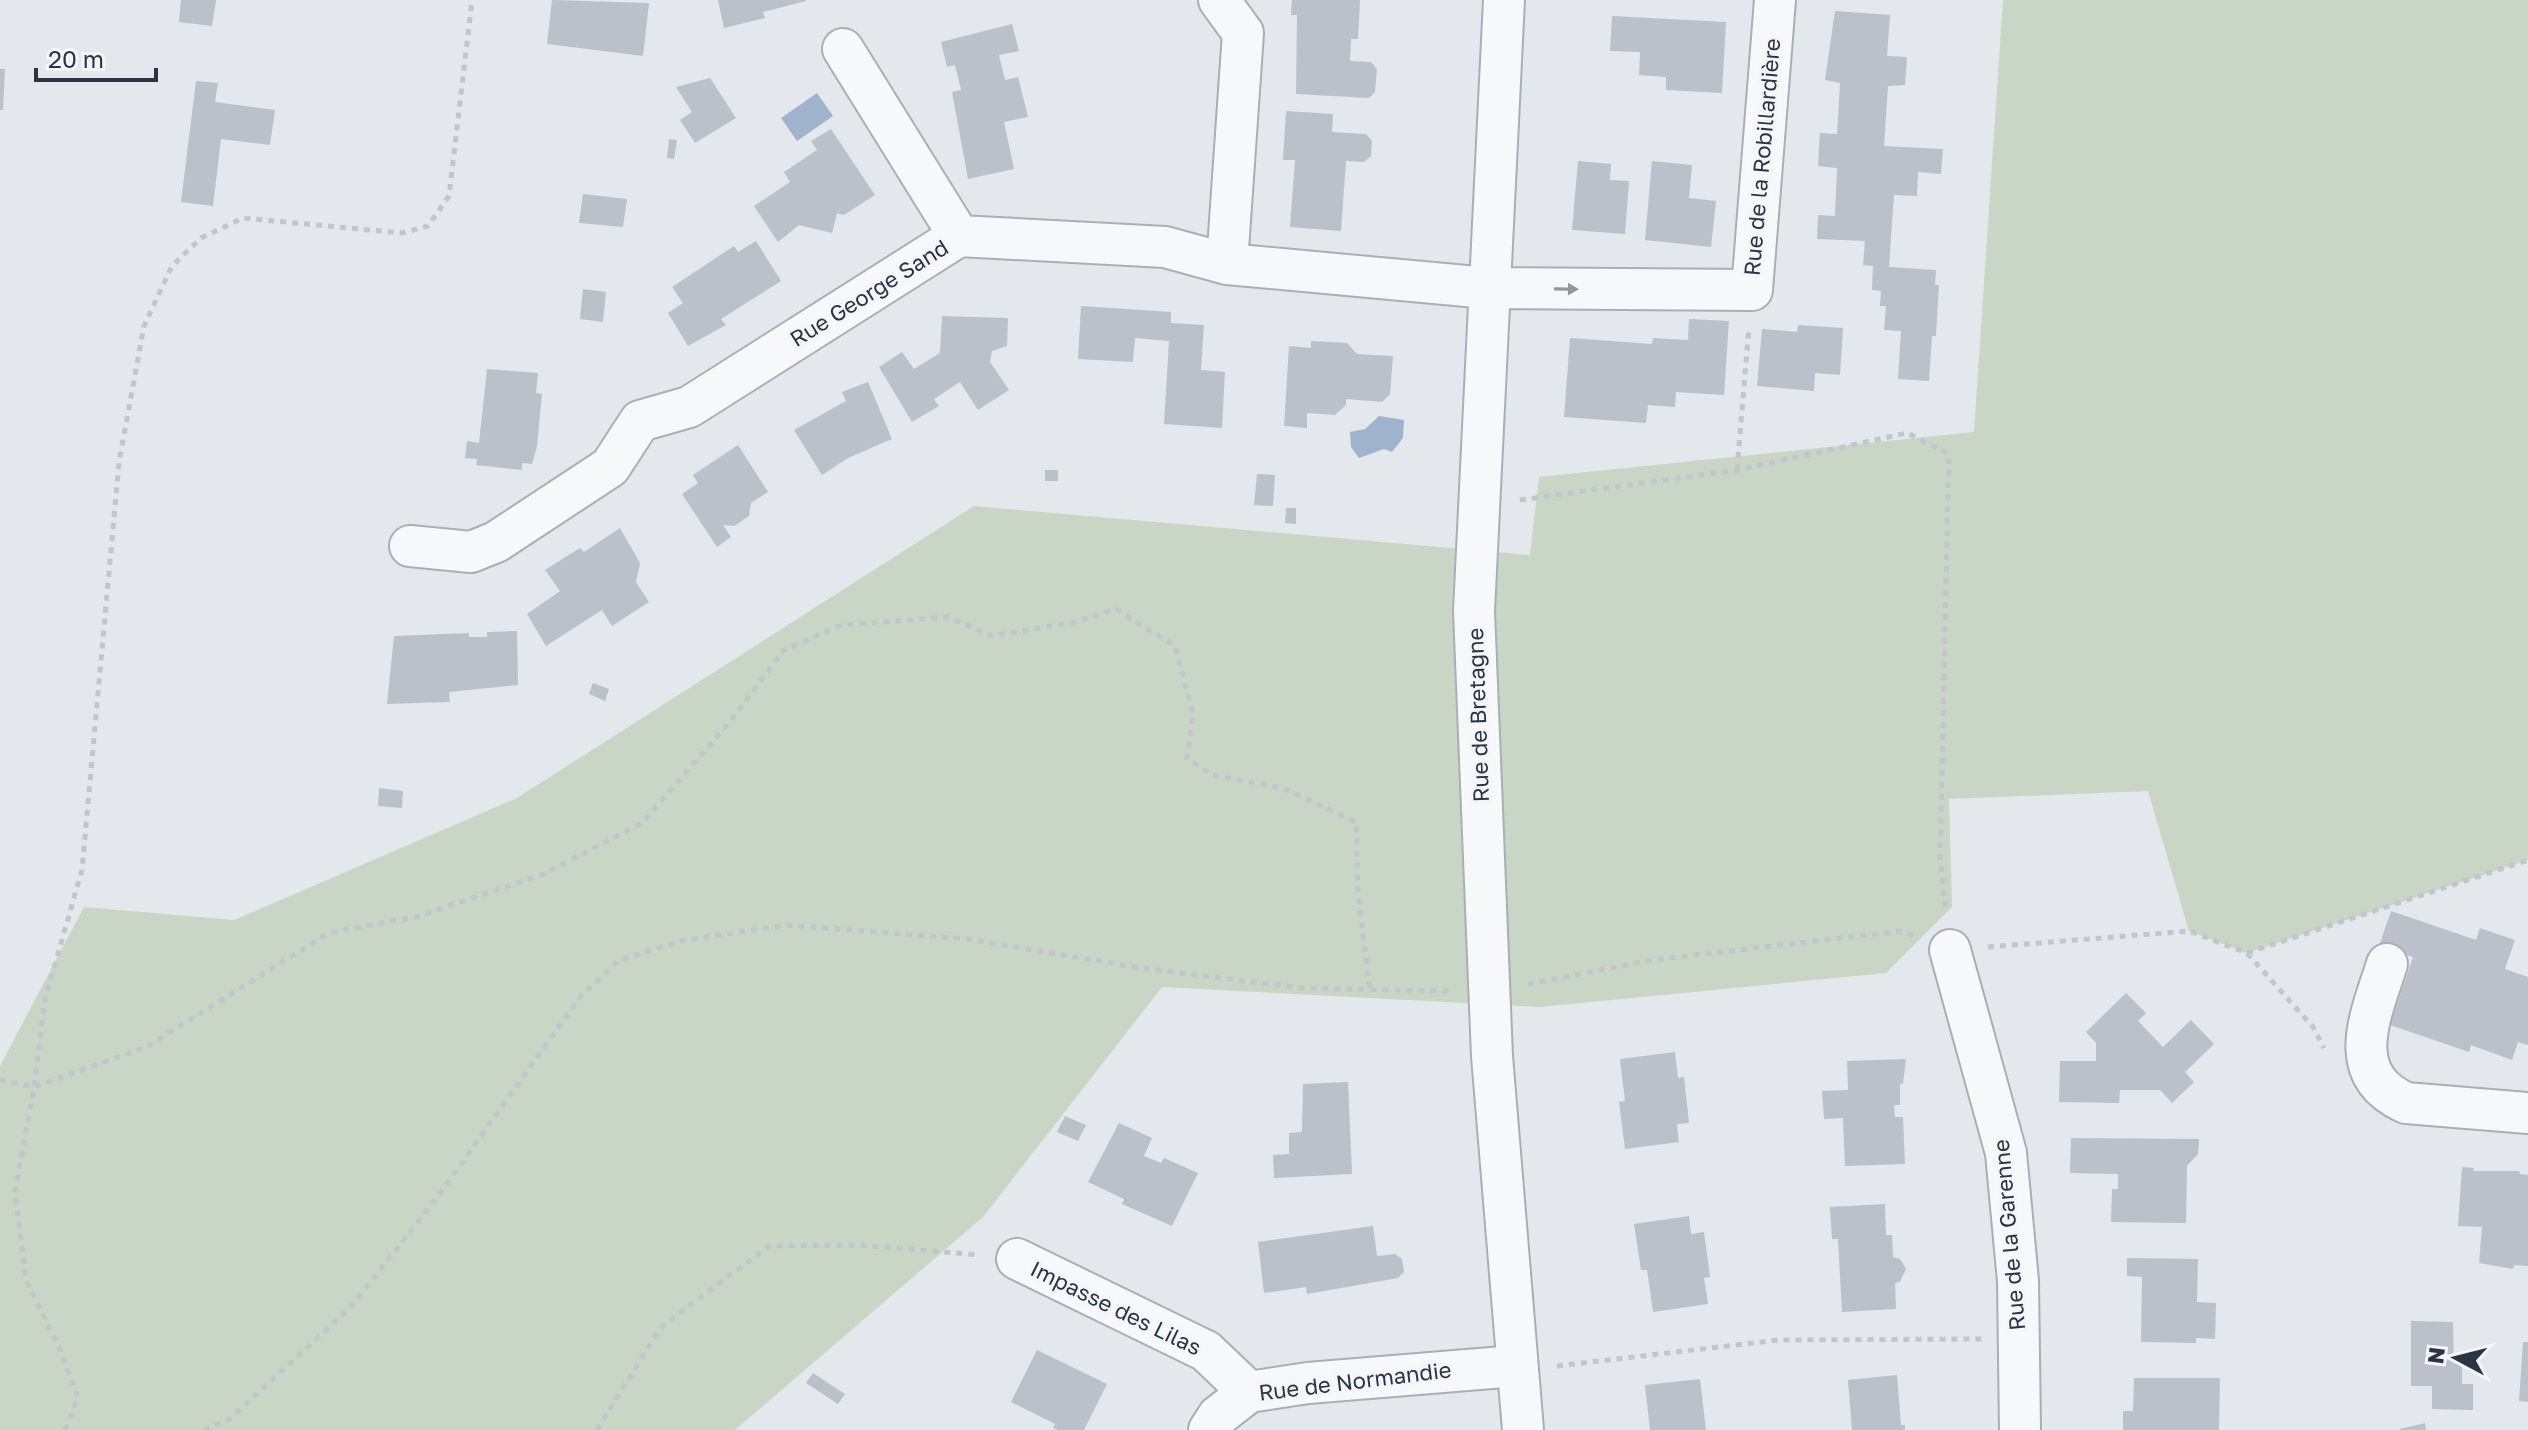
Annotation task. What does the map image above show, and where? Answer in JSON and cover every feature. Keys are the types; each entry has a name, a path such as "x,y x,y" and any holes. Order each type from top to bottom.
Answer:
{"street":[{"path":"1219,0 1243,33 1227,264"},
{"name":"Rue de Bretagne","path":"1504,0 1474,611 1489,992 1523,1430"},
{"name":"Rue de la Robillardière","path":"1488,288 1752,290 1775,0"},
{"path":"843,49 959,236"},
{"name":"Rue George Sand","path":"410,546 471,552 496,542 610,467 640,421 689,407 959,236 1165,247 1227,264 1488,288"},
{"name":"Rue de la Garenne","path":"1950,950 2006,1153 2018,1281 2020,1430"},
{"path":"2387,964 2364,1040 2372,1074 2389,1095 2406,1103 2528,1113"},
{"name":"Impasse des Lilas","path":"1017,1259 1206,1351 1249,1392"},
{"name":"Rue de Normandie","path":"1209,1430 1218,1416 1249,1392 1308,1383 1516,1366"}],"path":[{"path":"65,1430 78,1398 59,1347 26,1280 15,1192 34,1087 45,999 82,870 119,462 144,326 172,266 201,238 243,218 402,233 428,226 449,196 472,0"},
{"path":"1737,470 1752,290"},
{"path":"1520,487 1520,503 1737,470 1907,433 1949,454 1940,858 1950,950"},
{"path":"0,1080 34,1087 146,1047 329,933 419,916 544,874 642,823 732,719 784,650 842,625 949,617 992,636 1075,622 1116,609 1175,646 1193,714 1187,758 1212,775 1283,788 1356,822 1358,894 1370,990"},
{"path":"2247,953 2528,860"},
{"path":"204,1430 230,1419 350,1308 436,1199 580,997 619,960 681,941 787,925 966,939 1141,968 1302,988 1489,992 1653,960 1901,931 1950,950 2189,931 2247,953 2313,1027 2331,1060"},
{"path":"597,1430 660,1328 769,1246 859,1245 1017,1259"},
{"path":"1516,1366 1557,1366 1778,1340 2019,1339"}],"green space":[{"path":"2003,0 2528,0 2528,860 2247,953 2189,931 2148,791 1949,799 1952,907 1886,973 1540,1007 1162,987 983,1217 735,1430 0,1430 0,1066 84,907 234,920 517,798 974,506 1530,555 1539,477 1974,432"}],"water":[{"path":"817,93 833,116 797,141 781,118"},
{"path":"1379,416 1404,420 1403,438 1392,452 1384,449 1359,458 1351,447 1350,432 1365,429"}],"building":[{"path":"181,0 216,0 212,26 179,22"},
{"path":"552,0 649,3 643,56 547,44"},
{"path":"718,0 806,1 763,12 765,18 724,28"},
{"path":"1292,0 1360,0 1358,39 1351,39 1350,61 1371,62 1377,69 1375,92 1369,98 1296,94 1297,15 1291,15"},
{"path":"1835,11 1890,15 1887,56 1907,57 1905,85 1888,86 1884,146 1943,149 1941,174 1918,172 1917,196 1894,195 1889,267 1936,270 1935,285 1939,285 1936,336 1932,336 1929,381 1898,379 1901,331 1884,330 1886,306 1880,306 1881,291 1872,290 1873,266 1863,265 1865,241 1817,239 1818,215 1835,216 1837,168 1818,166 1820,133 1837,134 1840,83 1825,80"},
{"path":"1612,16 1726,22 1722,93 1666,90 1666,77 1639,75 1640,52 1610,51"},
{"path":"1012,24 1019,51 999,55 1005,80 1018,77 1028,117 1004,122 1014,169 968,179 952,92 961,90 955,65 947,67 941,42"},
{"path":"0,69 5,69 3,110 0,110"},
{"path":"710,78 736,118 695,143 680,120 692,112 676,87"},
{"path":"196,81 218,83 215,102 275,110 270,145 221,139 213,206 181,202"},
{"path":"1286,111 1333,114 1332,132 1366,134 1372,141 1371,156 1364,162 1346,161 1341,231 1290,227 1295,160 1283,160"},
{"path":"831,129 875,195 844,215 837,213 832,233 799,225 778,242 754,206 790,182 784,172 817,150 811,141"},
{"path":"669,139 677,140 674,159 667,158"},
{"path":"1578,161 1611,164 1610,180 1629,181 1625,234 1572,230"},
{"path":"1652,161 1692,165 1689,198 1716,201 1711,247 1645,240"},
{"path":"583,194 627,199 623,227 579,223"},
{"path":"756,241 781,281 721,319 726,325 688,346 668,313 683,303 672,287 734,246 738,252"},
{"path":"583,289 606,292 603,322 580,319"},
{"path":"1081,306 1171,312 1171,323 1204,325 1201,370 1225,372 1222,428 1164,424 1169,341 1135,338 1133,362 1078,359"},
{"path":"942,316 1008,318 1007,346 992,351 990,362 1009,390 978,410 960,382 934,399 939,406 912,422 879,367 902,352 914,369 940,353"},
{"path":"1689,319 1729,321 1724,395 1676,392 1675,407 1648,405 1646,423 1564,417 1570,338 1652,344 1653,338 1688,340"},
{"path":"1798,325 1843,328 1840,375 1815,373 1814,391 1757,386 1762,329 1797,332"},
{"path":"1311,341 1347,343 1357,354 1393,356 1390,394 1382,402 1346,399 1346,405 1335,415 1307,413 1307,428 1284,426 1289,346 1311,348"},
{"path":"487,369 538,373 536,393 542,394 537,446 532,464 522,463 522,470 476,465 477,459 465,458 467,441 479,443"},
{"path":"868,382 892,439 848,458 822,475 794,430 846,401 842,392"},
{"path":"738,445 768,492 751,503 749,516 734,526 723,525 731,537 717,547 682,494 698,483 693,475"},
{"path":"1045,470 1058,470 1058,481 1045,481"},
{"path":"1257,474 1275,475 1273,506 1254,505"},
{"path":"1286,508 1296,508 1296,524 1285,523"},
{"path":"620,528 640,563 636,582 649,602 612,626 602,610 546,646 527,614 560,591 545,570 580,548 584,552"},
{"path":"517,631 518,685 449,692 450,702 387,704 394,636 469,633 469,637 487,637 487,632"},
{"path":"593,683 609,689 605,701 589,694"},
{"path":"379,788 403,791 402,808 378,806"},
{"path":"2391,911 2476,940 2480,928 2515,940 2505,969 2528,977 2528,1045 2518,1042 2512,1060 2471,1045 2469,1052 2390,1025 2413,957 2379,946"},
{"path":"2126,993 2146,1013 2138,1021 2163,1047 2191,1020 2214,1044 2185,1072 2194,1082 2172,1103 2160,1090 2120,1090 2119,1103 2059,1102 2060,1061 2096,1061 2096,1043 2086,1032"},
{"path":"1675,1052 1678,1078 1684,1077 1689,1123 1677,1124 1679,1142 1625,1149 1619,1102 1625,1101 1620,1059"},
{"path":"1906,1059 1903,1084 1900,1084 1900,1105 1894,1105 1895,1117 1903,1117 1905,1164 1845,1166 1843,1118 1824,1119 1822,1091 1848,1090 1847,1061"},
{"path":"1348,1082 1352,1174 1274,1178 1273,1155 1289,1154 1289,1133 1302,1132 1303,1084"},
{"path":"1065,1116 1086,1125 1078,1141 1057,1132"},
{"path":"1119,1123 1152,1138 1144,1156 1161,1163 1164,1158 1198,1173 1172,1226 1122,1204 1124,1199 1088,1182"},
{"path":"2071,1138 2199,1139 2198,1154 2187,1166 2186,1223 2111,1222 2112,1189 2118,1189 2118,1174 2070,1173"},
{"path":"2462,1167 2474,1168 2473,1171 2519,1171 2528,1175 2528,1266 2514,1265 2513,1269 2479,1263 2482,1227 2458,1226"},
{"path":"1885,1204 1886,1235 1892,1235 1893,1257 1900,1259 1906,1269 1900,1282 1895,1283 1896,1309 1842,1312 1838,1239 1832,1239 1830,1207"},
{"path":"1689,1216 1691,1234 1704,1232 1710,1277 1704,1278 1708,1304 1653,1312 1647,1270 1641,1270 1634,1224"},
{"path":"1373,1226 1377,1256 1395,1254 1402,1259 1404,1272 1398,1278 1307,1294 1306,1287 1264,1293 1258,1242"},
{"path":"2127,1258 2198,1259 2197,1302 2216,1303 2215,1339 2196,1338 2196,1343 2141,1342 2142,1277 2127,1276"},
{"path":"2411,1321 2453,1322 2454,1363 2462,1363 2462,1384 2473,1384 2473,1410 2432,1409 2432,1386 2411,1386"},
{"path":"2523,1342 2528,1342 2528,1402 2519,1401"},
{"path":"1037,1350 1107,1384 1084,1430 1058,1430 1053,1428 1055,1424 1011,1402"},
{"path":"813,1373 845,1394 838,1404 806,1383"},
{"path":"1897,1375 1901,1425 1905,1425 1905,1430 1852,1430 1848,1380"},
{"path":"2134,1378 2220,1378 2219,1430 2123,1430 2123,1411 2133,1411"},
{"path":"1700,1379 1706,1430 1650,1430 1645,1385"},
{"path":"2425,1423 2426,1430 2400,1430 2400,1429"}]}
